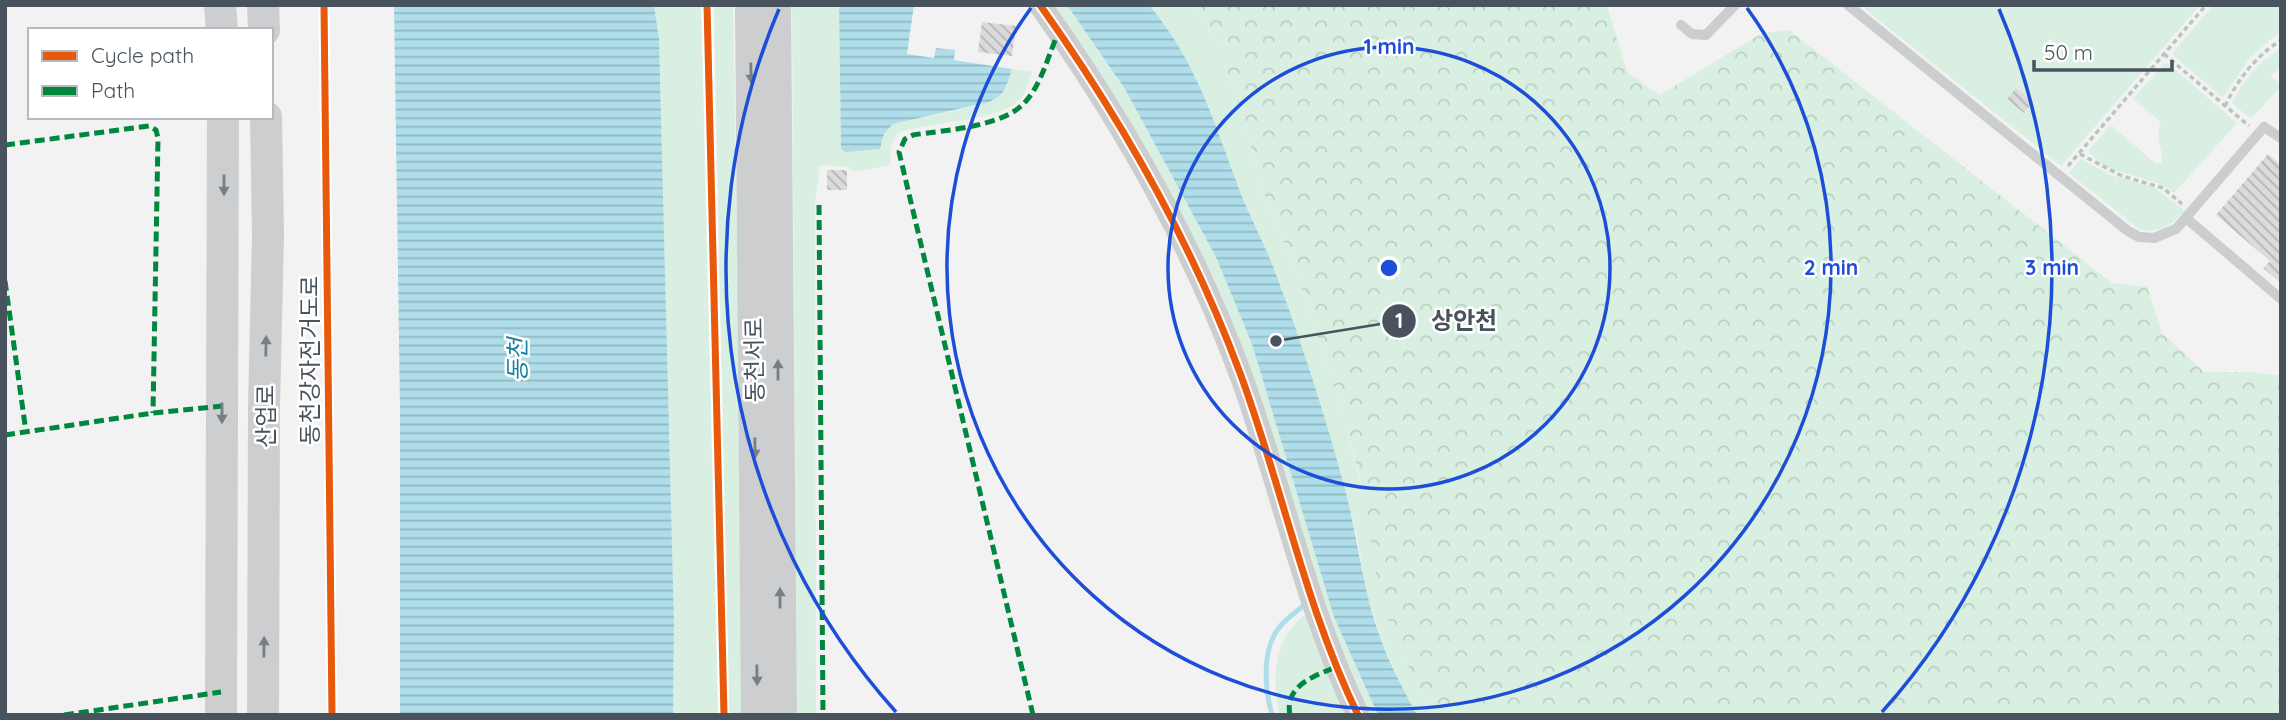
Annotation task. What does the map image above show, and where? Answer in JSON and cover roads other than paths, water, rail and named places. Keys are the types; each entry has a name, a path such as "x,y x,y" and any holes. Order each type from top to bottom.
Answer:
{"main road":[{"path":"220,5 222,28"},
{"path":"263,5 264,28"},
{"name":"동천서로","path":"751,5 757,715"},
{"name":"동천서로","path":"775,5 781,715"},
{"name":"산업로","path":"221,715 223,119"},
{"name":"산업로","path":"263,715 264,407 268,236 266,119"}],"street":[{"path":"1040,5 1130,141 1157,189 1206,290 1249,398 1327,645 1358,715"}],"lane":[{"path":"1681,24 1692,34 1706,35 1735,5"},
{"path":"1848,5 2128,231 2139,237 2162,236 2176,229 2264,127 2281,138"},
{"path":"2188,215 2281,299"}],"water":[{"name":"동천","path":"394,5 654,5 659,39 674,622 673,715 400,715 400,408"},
{"path":"839,5 914,5 907,54 934,58 936,48 955,50 954,60 1012,69 1005,89 989,102 893,124 884,134 880,149 845,152 841,149"},
{"path":"1067,5 1149,5 1167,28 1194,74 1297,333 1345,489 1376,625 1394,671 1417,715 1378,715 1334,617 1252,344 1216,257 1125,89"}],"waterway":[{"path":"1272,715 1266,684 1268,651 1279,628 1304,605"}],"place":[{"name":"상안천","path":"1276,341"}]}
